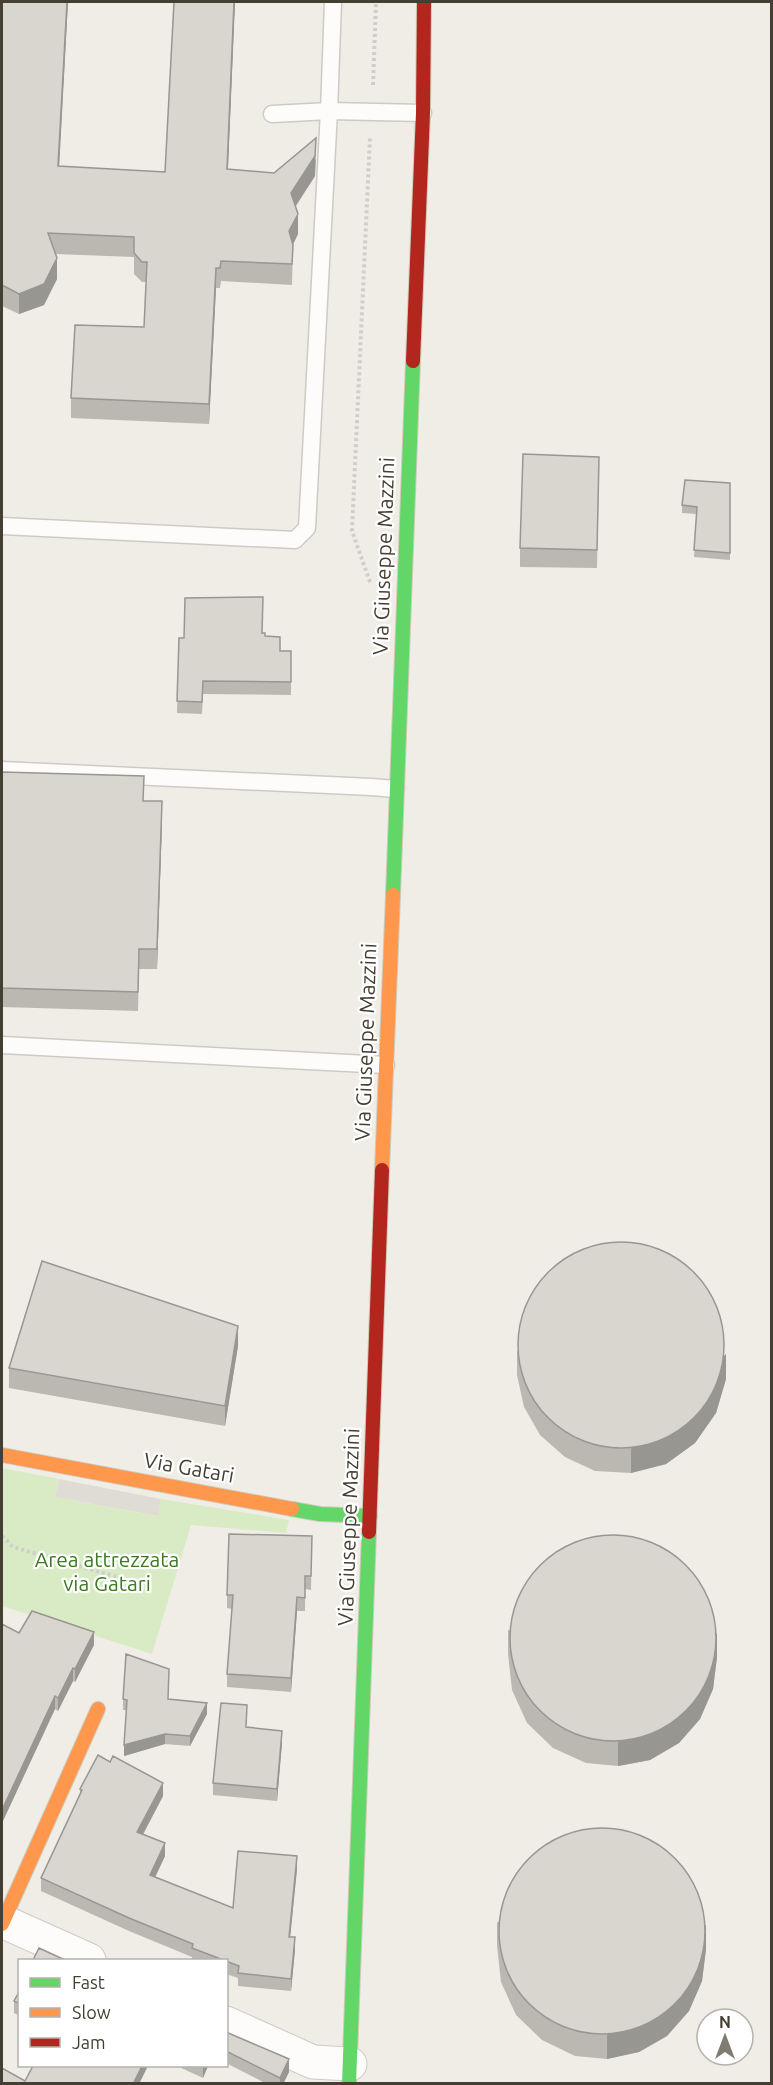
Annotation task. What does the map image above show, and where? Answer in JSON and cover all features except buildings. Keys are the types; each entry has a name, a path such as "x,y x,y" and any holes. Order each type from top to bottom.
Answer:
{"main road":[{"name":"Via Giuseppe Mazzini","path":"350,2074 396,789 423,113 424,2"},
{"name":"Via Gatari","path":"2,1455 320,1514 370,1516"},
{"path":"2,1922 98,1709"}],"street":[{"path":"2,1922 87,1959"},
{"path":"228,2024 313,2062 350,2074"}],"lane":[{"path":"2,526 295,540 307,528 333,2"},
{"path":"272,114 329,111 423,113"},
{"path":"2,770 396,789"},
{"path":"2,1045 386,1065"}],"path":[{"path":"372,85 376,2"},
{"path":"370,132 352,531 372,590"},
{"path":"2,1536 13,1547 127,1580"}],"green space":[{"name":"Area attrezzata via Gatari","path":"2,1468 59,1479 55,1497 157,1516 161,1499 289,1520 286,1533 191,1525 152,1654 2,1606"}],"shaded area":[{"path":"59,1479 161,1499 158,1516 55,1497"}],"traffic: fast":[{"path":"393,895 413,361"},
{"path":"292,1509 320,1514 370,1516"},
{"path":"349,2084 369,1532"}],"traffic: slow":[{"path":"382,1170 393,895"},
{"path":"2,1455 292,1509"},
{"path":"2,1924 98,1709"}],"traffic: jam":[{"path":"413,361 423,113 424,2"},
{"path":"369,1532 382,1170"}]}
